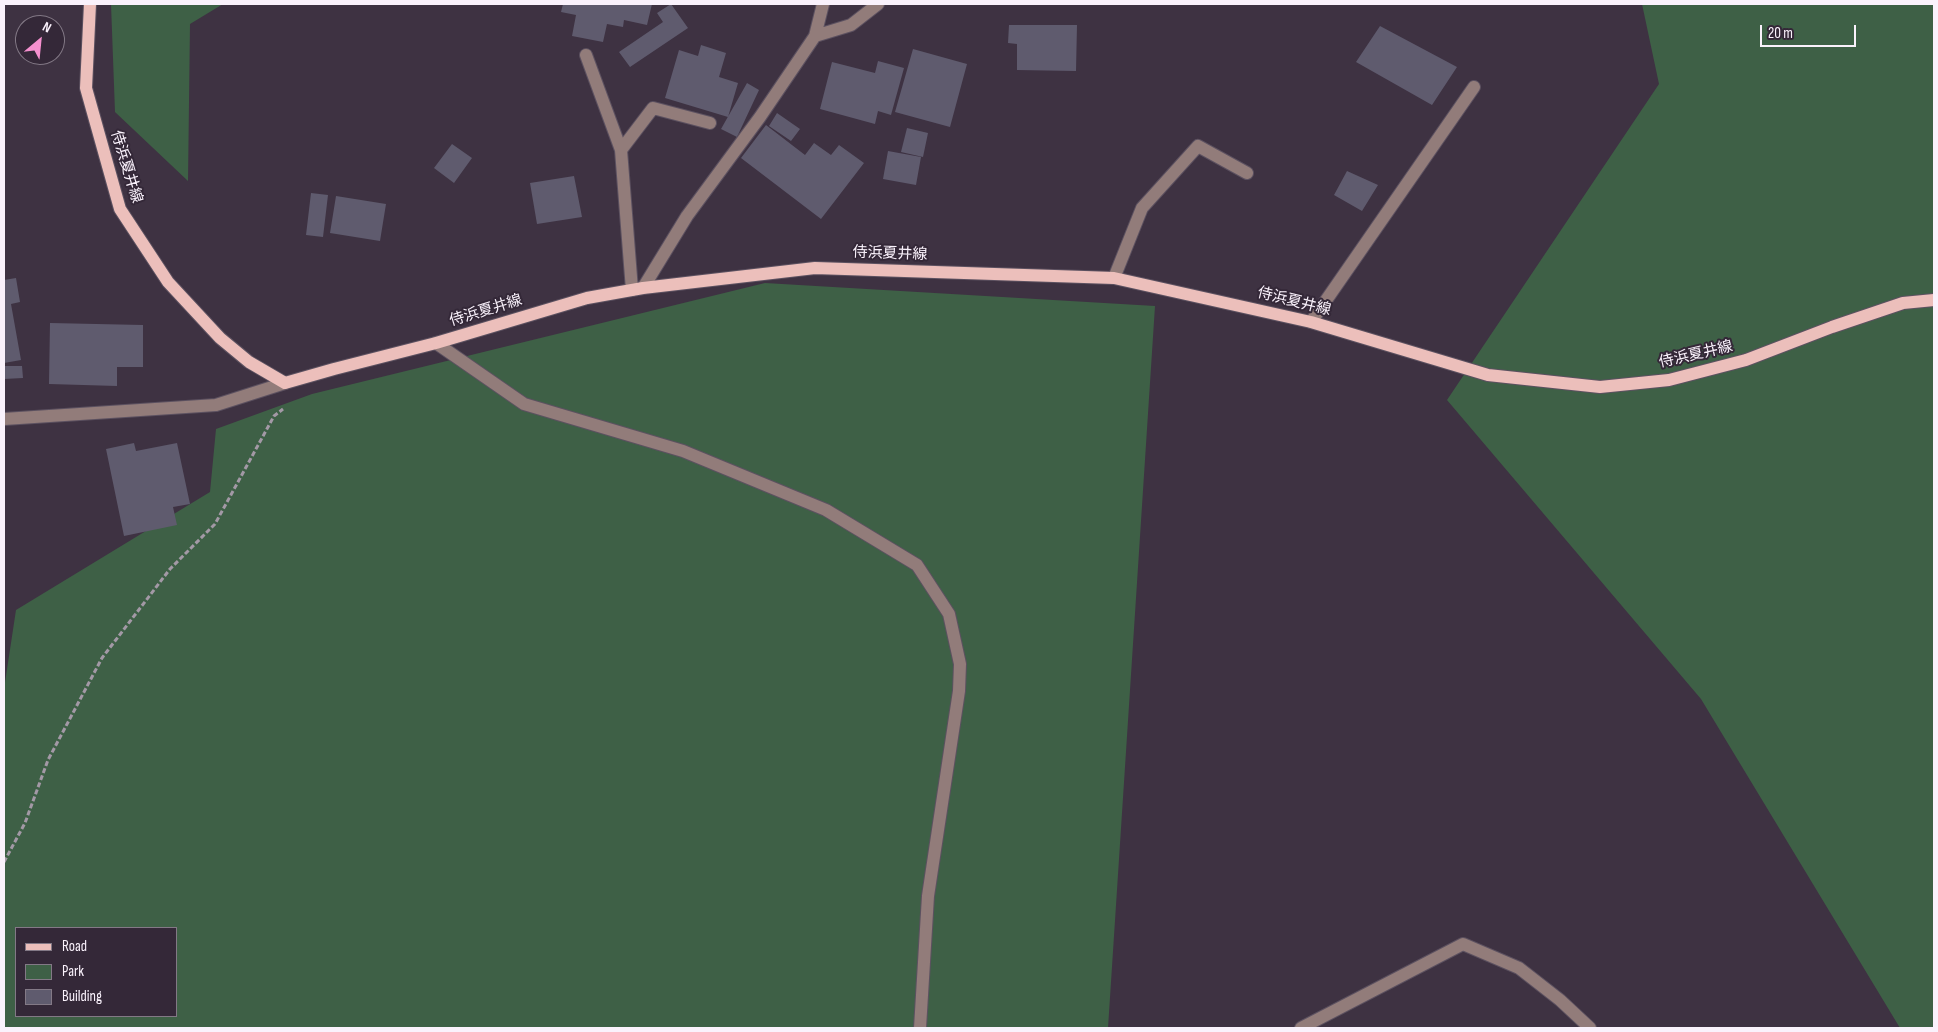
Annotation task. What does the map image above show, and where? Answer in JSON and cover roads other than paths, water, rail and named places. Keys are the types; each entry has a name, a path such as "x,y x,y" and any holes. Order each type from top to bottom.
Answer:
{"main road":[{"name":"侍浜夏井線","path":"90,4 86,88 120,209 168,282 220,338 249,362 285,383 334,368 436,343 587,298 638,289 815,268 1114,278 1311,322 1488,375 1600,387 1669,380 1746,360 1832,327 1903,304 1934,300"}],"street":[{"path":"638,289 687,216 760,117 815,36 822,4"},
{"path":"815,36 851,25 878,4"},
{"path":"586,55 620,150 638,289"},
{"path":"1311,322 1474,87"},
{"path":"620,150 653,108 710,123"},
{"path":"1114,278 1142,208 1198,146 1247,173"},
{"path":"436,343 524,404 683,451 826,510 916,565 949,614 960,664 959,691 928,896 920,1028"},
{"path":"4,419 216,405 285,383"},
{"path":"1301,1028 1463,944 1519,968 1560,1000 1590,1028"}]}
